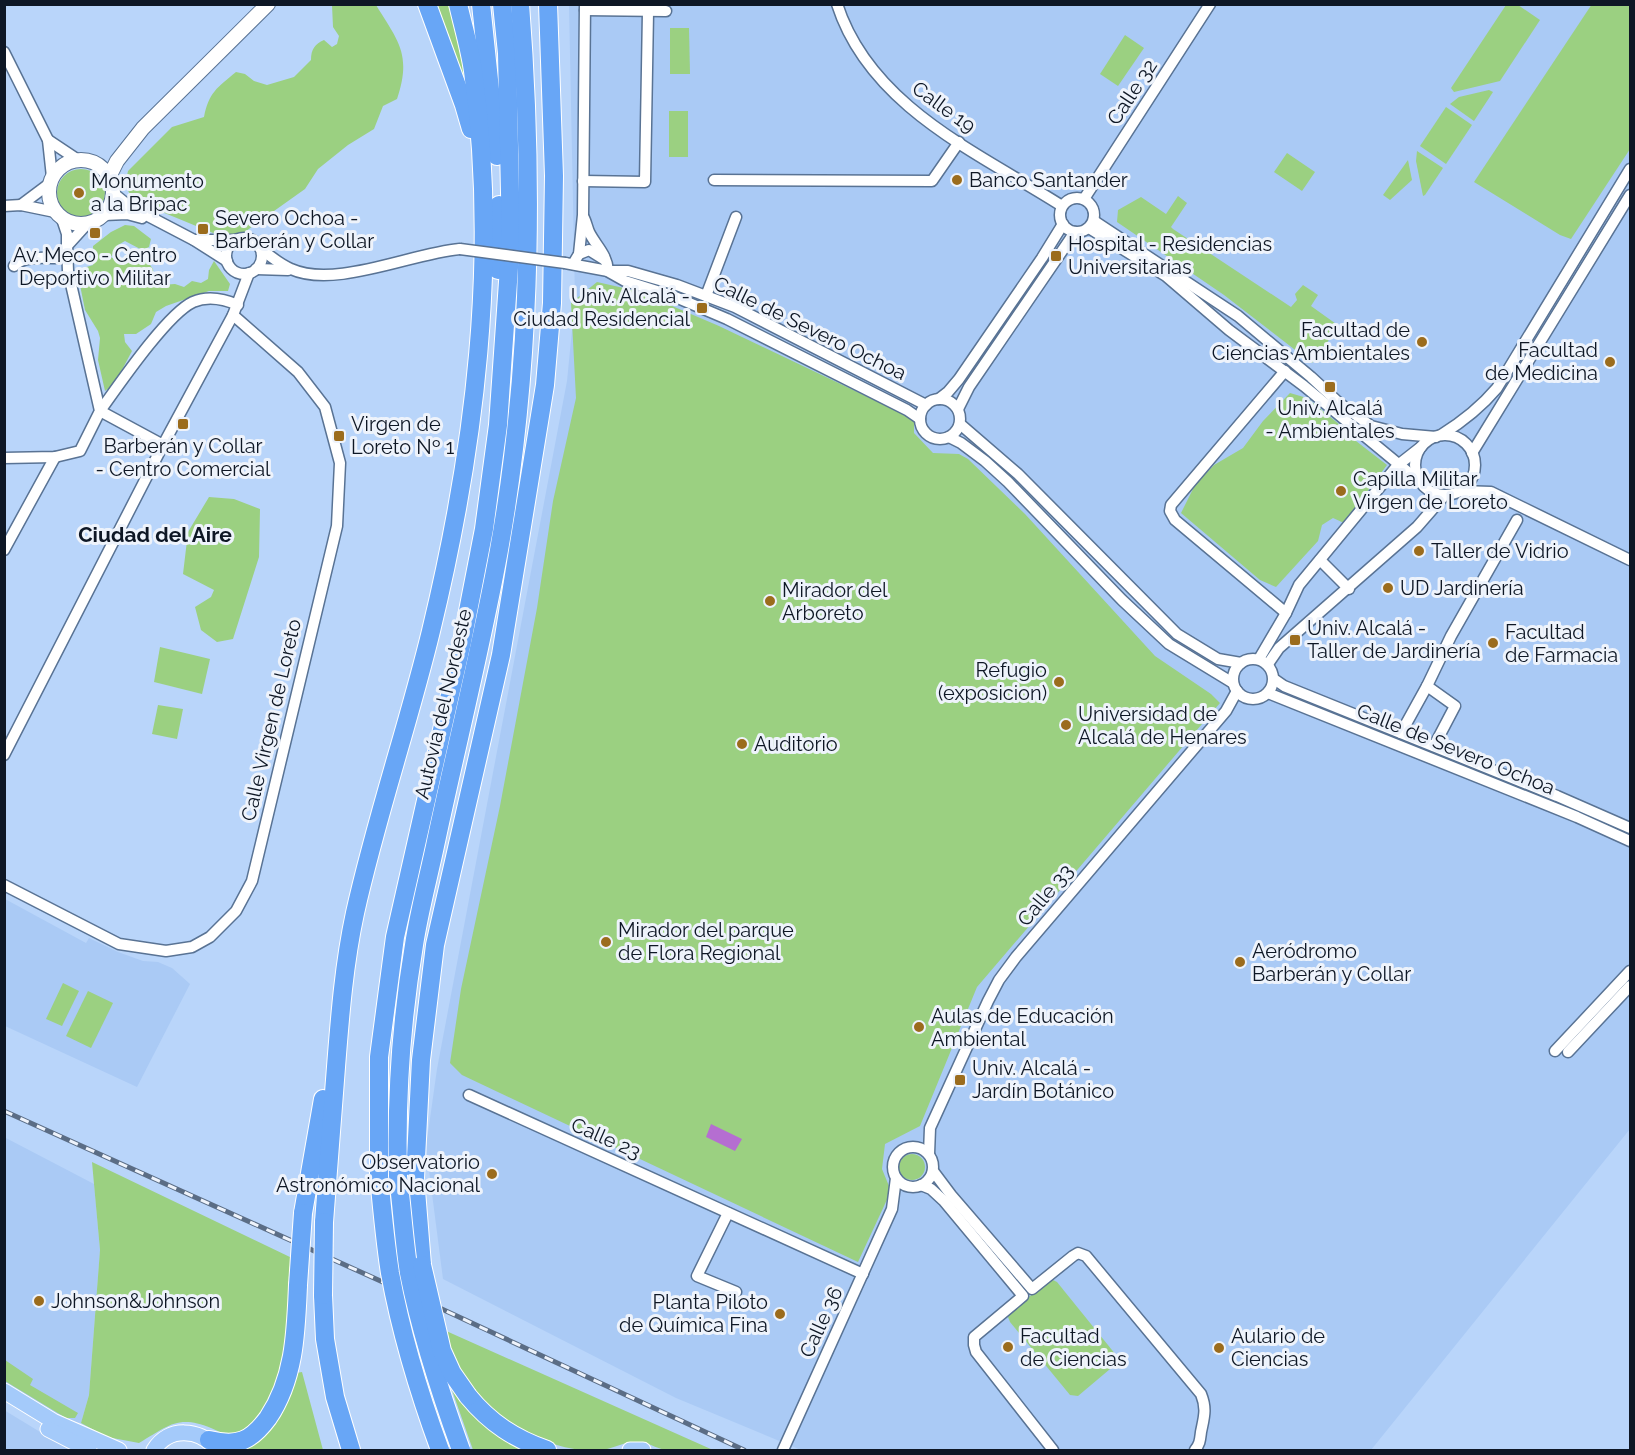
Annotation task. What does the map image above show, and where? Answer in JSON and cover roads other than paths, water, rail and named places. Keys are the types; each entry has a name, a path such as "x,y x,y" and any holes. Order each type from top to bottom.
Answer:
{"highway":[{"path":"427,4 464,105 473,140 484,211"},
{"path":"214,1445 239,1443 259,1430 277,1404 288,1377 294,1351 303,1213 325,1089 339,974 373,839 431,631 465,466 480,332 484,211 482,149 472,67 458,4"},
{"path":"481,4 497,140 498,425"},
{"path":"440,1450 422,1401 390,1272 379,1176 379,1057 395,937 462,642 484,529 498,425 511,239 507,53 502,4"},
{"path":"520,4 526,80 528,241"},
{"path":"528,241 537,211 536,99 531,4"},
{"path":"547,1450 507,1432 486,1416 452,1373 442,1351 422,1265 408,1177 435,945 501,655 545,385 552,303 554,177 548,4"},
{"name":"Autovía del Nordeste","path":"408,1177 399,1060 414,943 480,649 500,547 516,426 526,309 528,241"},
{"path":"351,932 342,997 324,1222 323,1295 325,1339 335,1397 351,1450"},
{"path":"414,943 408,1059 409,1270 420,1325 441,1395 461,1450"}],"main road":[{"path":"4,1391 53,1421 120,1450"},
{"path":"4,1403 89,1450"},
{"path":"152,1449 175,1434 187,1432 199,1434 214,1445"},
{"path":"630,1450 643,1450"}],"street":[{"path":"109,177 131,141 268,4"},
{"name":"Calle 19","path":"837,4 859,50 886,84 915,113 1062,206"},
{"name":"Calle 32","path":"1084,199 1210,4"},
{"path":"569,263 579,254 583,215 585,7 648,12 666,11"},
{"path":"583,181 645,182 648,12"},
{"path":"4,52 48,140 51,180 49,199 67,234 66,258 100,411 163,445"},
{"path":"48,140 102,168 109,177 113,193 109,208 104,215"},
{"path":"21,205 51,180 66,163 109,155 131,141"},
{"path":"714,180 932,181 959,142"},
{"path":"1263,662 1299,585 1398,465 1421,447 1468,417 1485,403 1497,388 1630,169"},
{"path":"113,193 129,206 159,224 194,240 227,261 236,272 237,304"},
{"path":"1472,453 1630,195"},
{"path":"1091,225 1094,208 1084,199 1070,200 1062,206 1060,215 1062,224 1042,258 959,380 939,399 926,405 920,419 922,429 930,437 936,439 949,437 961,443 985,461 1169,645 1235,687 1249,699 1261,698 1268,693 1274,679 1263,662 1253,658 1241,663 1236,669 1235,687"},
{"path":"4,206 21,205 59,215 74,224 87,224"},
{"path":"68,246 87,224 104,215 127,214 159,224"},
{"path":"583,215 589,232 603,251 608,266"},
{"path":"706,296 736,217"},
{"path":"1062,224 1075,232"},
{"path":"949,437 960,424 958,409 969,387 1075,232 1091,225"},
{"path":"1091,225 1166,276 1229,330 1285,371 1363,434 1426,489 1435,494 1444,495 1461,491 1491,492 1630,560"},
{"path":"1091,225 1238,316 1311,377 1339,404 1371,426 1402,434 1460,439 1472,453 1475,470 1491,492"},
{"path":"4,755 253,271 261,261 260,248 249,239 194,240"},
{"path":"227,261 228,248 235,240"},
{"name":"Calle de Severo Ochoa","path":"260,248 291,270"},
{"name":"Calle de Severo Ochoa","path":"253,271 291,270 307,274 342,274 439,251 460,249 608,266 735,307 926,405"},
{"name":"Calle de Severo Ochoa","path":"579,254 589,250 625,281 673,296 727,319 907,410 920,419"},
{"path":"1578,255 1586,266"},
{"path":"14,266 18,261 28,259 66,258"},
{"path":"1570,268 1586,266"},
{"path":"236,272 253,271"},
{"path":"4,458 55,457 80,451 100,411 161,330 179,311 194,302 208,299 226,300 237,304"},
{"name":"Calle Virgen de Loreto","path":"4,885 119,944 166,951 192,947 210,937 236,911 252,881 337,526 340,463 325,406 237,304"},
{"path":"1285,371 1171,505 1170,511 1175,520 1286,614"},
{"path":"939,399 950,401 958,409"},
{"path":"960,424 1018,474 1163,622 1190,643 1218,659 1241,663"},
{"path":"1419,481 1415,464 1421,447"},
{"path":"4,550 55,457"},
{"path":"1461,491 1472,478 1475,470"},
{"path":"1263,662 1417,527 1444,495"},
{"path":"1401,733 1451,636 1517,520"},
{"path":"1320,560 1348,589"},
{"name":"Calle de Severo Ochoa","path":"1274,679 1284,686 1630,828"},
{"path":"1427,686 1455,706 1434,746"},
{"name":"Calle 33","path":"912,1146 930,1128 999,980 1016,957 1226,711 1235,687"},
{"name":"Calle de Severo Ochoa","path":"1268,693 1577,817 1630,841"},
{"name":"Calle 33","path":"1226,711 1249,699"},
{"path":"1555,1051 1630,970"},
{"path":"1568,1052 1630,986"},
{"name":"Calle 23","path":"469,1095 863,1274"},
{"name":"Calle 33","path":"929,1154 930,1128"},
{"path":"912,1146 929,1154 933,1170 1028,1292 931,1188 901,1183 896,1178 892,1167 899,1151 912,1146"},
{"path":"917,1186 930,1177 933,1170"},
{"name":"Calle 36","path":"783,1450 892,1209 896,1178"},
{"name":"Calle 36","path":"892,1209 917,1186"},
{"path":"728,1213 697,1276 736,1292"},
{"path":"1053,1450 976,1352 974,1337 1078,1253 1086,1256 1201,1394 1206,1405 1205,1418 1200,1443 1195,1450"}],"railway":[{"path":"4,1111 416,1297 744,1450"}],"place":[{"name":"Banco Santander","path":"957,180"},
{"name":"Monumento a la Bripac","path":"79,193"},
{"name":"Severo Ochoa - Barberán y Collar","path":"203,229"},
{"name":"Av. Meco - Centro Deportivo Militar","path":"95,233"},
{"name":"Hospital - Residencias Universitarias","path":"1056,256"},
{"name":"Univ. Alcalá - Ciudad Residencial","path":"702,308"},
{"name":"Facultad de Ciencias Ambientales","path":"1422,342"},
{"name":"Facultad de Medicina","path":"1610,362"},
{"name":"Univ. Alcalá - Ambientales","path":"1330,387"},
{"name":"Barberán y Collar - Centro Comercial","path":"183,424"},
{"name":"Virgen de Loreto Nº 1","path":"339,436"},
{"name":"Capilla Militar Virgen de Loreto","path":"1341,491"},
{"name":"Taller de Vidrio","path":"1419,551"},
{"name":"UD Jardinería","path":"1388,588"},
{"name":"Mirador del Arboreto","path":"770,601"},
{"name":"Univ. Alcalá - Taller de Jardinería","path":"1295,640"},
{"name":"Facultad de Farmacia","path":"1493,643"},
{"name":"Refugio (exposicion)","path":"1059,682"},
{"name":"Universidad de Alcalá de Henares","path":"1066,725"},
{"name":"Auditorio","path":"742,744"},
{"name":"Mirador del parque de Flora Regional","path":"606,942"},
{"name":"Aeródromo Barberán y Collar","path":"1240,962"},
{"name":"Aulas de Educación Ambiental","path":"919,1027"},
{"name":"Univ. Alcalá - Jardín Botánico","path":"960,1080"},
{"name":"Observatorio Astronómico Nacional","path":"492,1174"},
{"name":"Johnson&Johnson","path":"39,1301"},
{"name":"Planta Piloto de Química Fina","path":"780,1314"},
{"name":"Facultad de Ciencias","path":"1008,1347"},
{"name":"Aulario de Ciencias","path":"1219,1348"}],"district":[{"name":"Ciudad del Aire","path":"155,534"}]}
